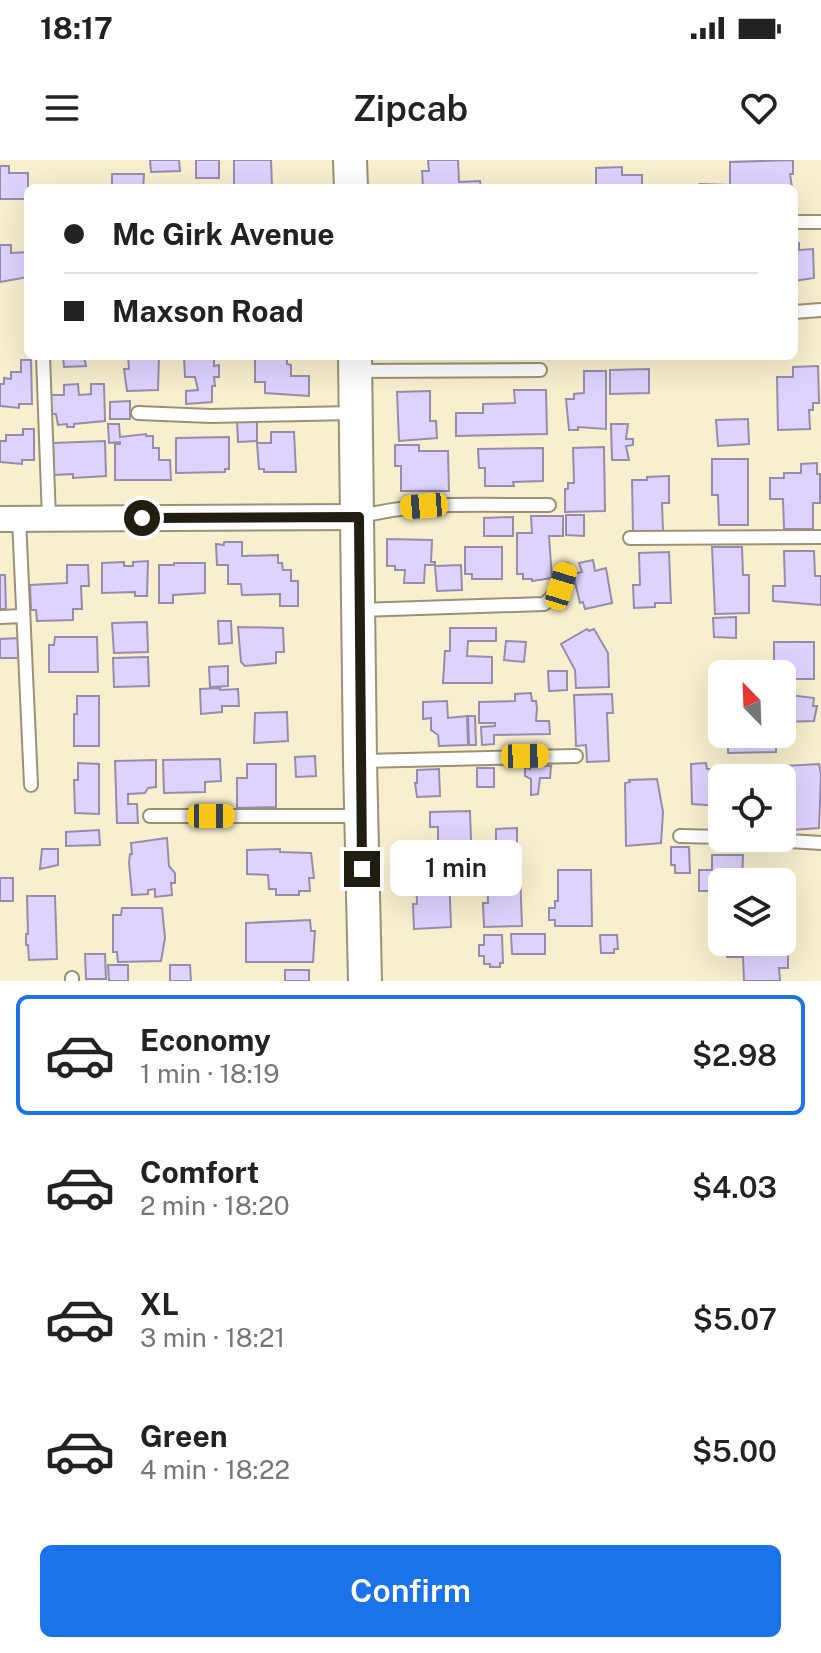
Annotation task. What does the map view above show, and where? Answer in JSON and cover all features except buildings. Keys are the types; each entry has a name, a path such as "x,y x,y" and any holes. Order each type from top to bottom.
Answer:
{"street":[{"path":"350,160 351,184"},
{"path":"355,364 365,981"},
{"path":"10,519 359,517"}],"lane":[{"path":"798,222 821,222"},
{"path":"798,312 821,310"},
{"path":"43,360 49,519"},
{"path":"355,364 540,370"},
{"path":"138,413 211,416 356,412"},
{"path":"359,517 385,510 424,506 549,505"},
{"path":"10,519 23,616 31,785"},
{"path":"630,538 821,537"},
{"path":"359,610 544,604 561,586 566,570"},
{"path":"0,617 23,616"},
{"path":"360,761 576,756"},
{"path":"150,816 361,816"},
{"path":"680,836 708,837"},
{"path":"796,841 821,843"}],"route":[{"path":"142,518 359,517 362,869"}]}
